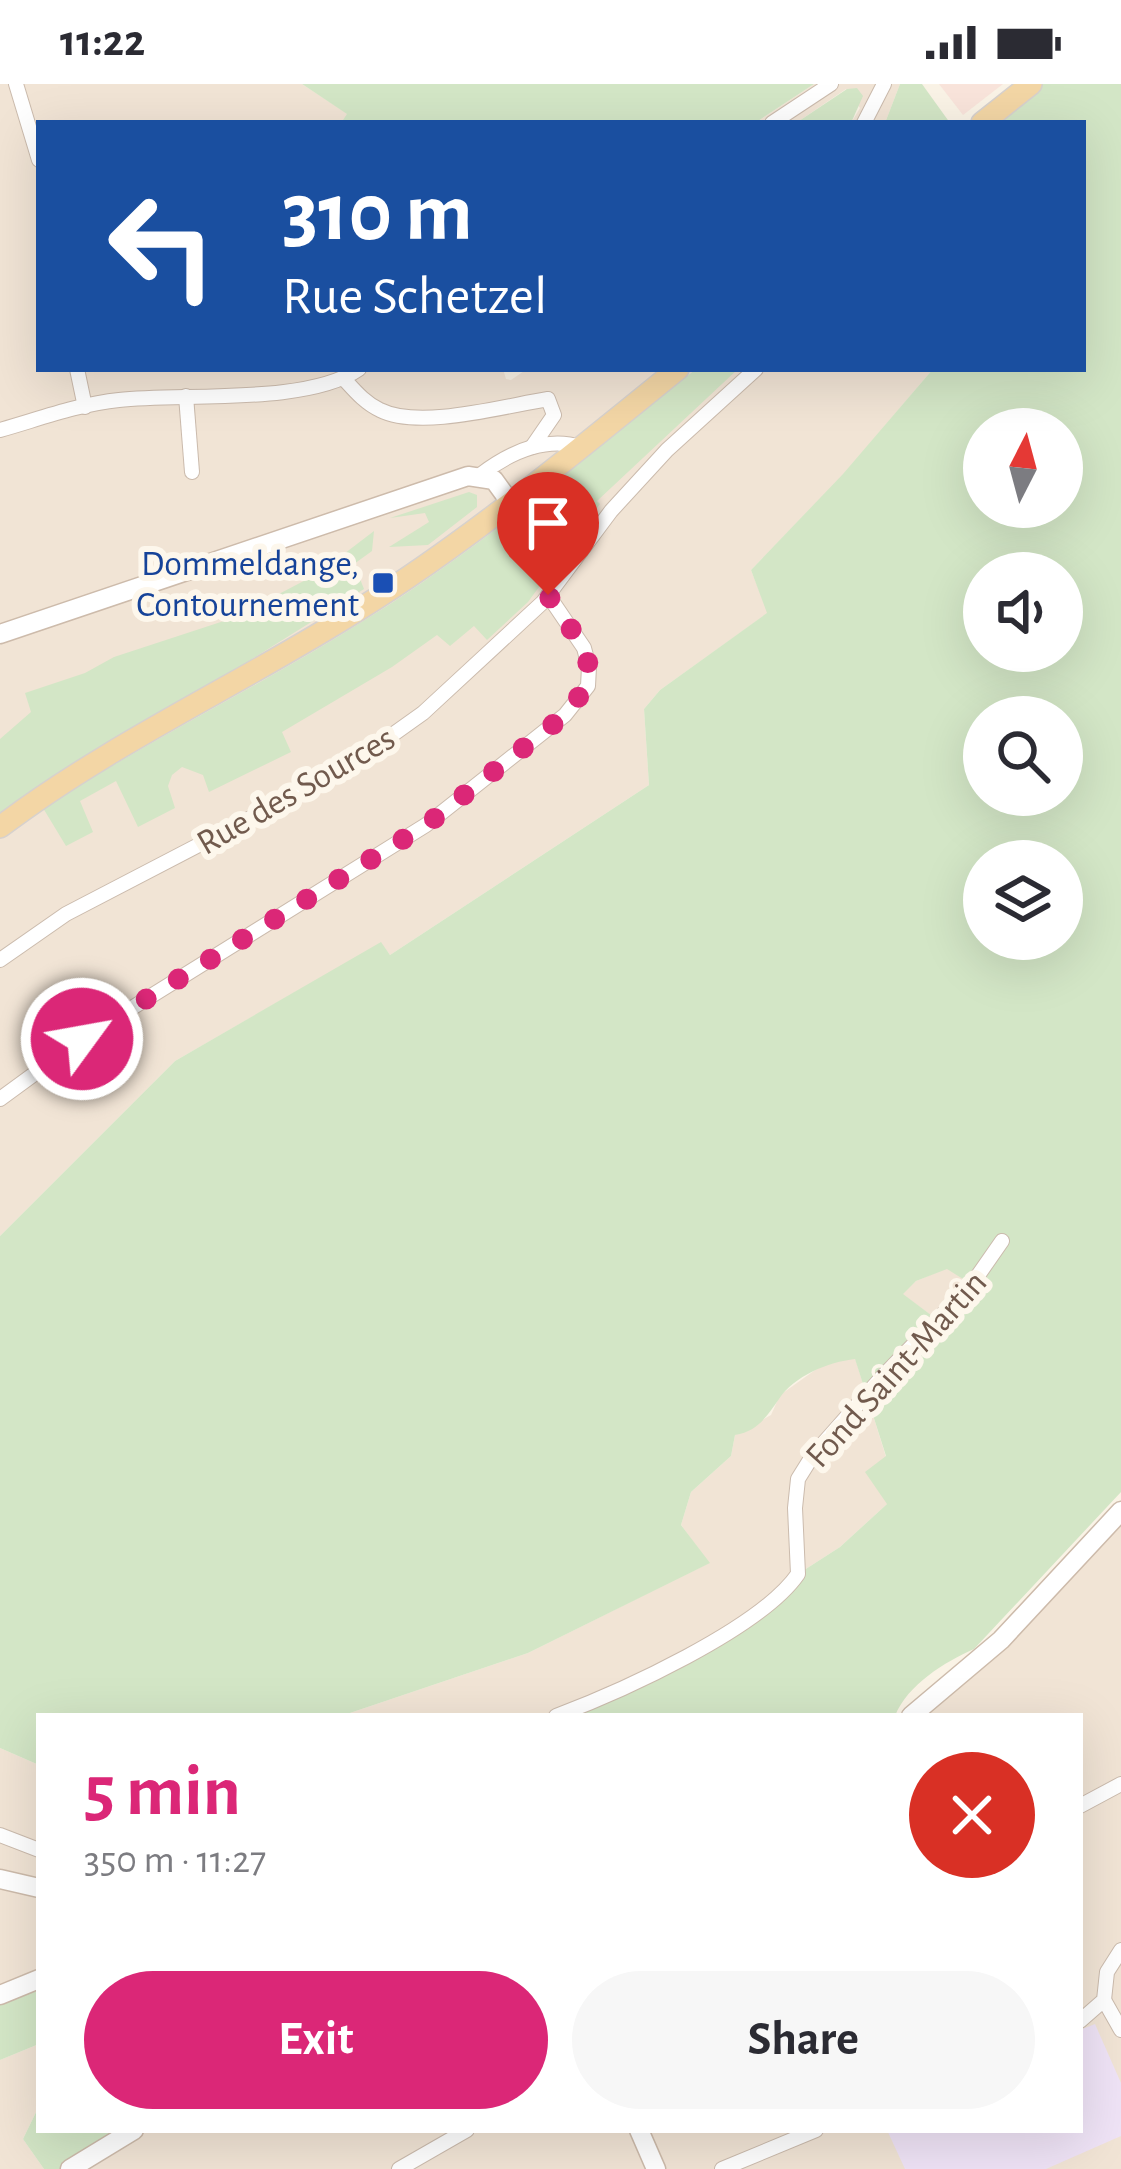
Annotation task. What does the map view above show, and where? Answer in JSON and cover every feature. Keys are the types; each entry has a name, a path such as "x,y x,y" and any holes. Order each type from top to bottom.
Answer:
{"main road":[{"path":"986,120 1031,84"},
{"path":"0,827 88,768 362,609 436,559 674,372"}],"street":[{"path":"16,84 36,150"},
{"path":"777,120 831,84"},
{"path":"866,120 886,84"},
{"path":"876,120 886,84"},
{"path":"78,372 85,406"},
{"path":"0,430 111,400 247,396 344,379 354,372"},
{"name":"Rue des Sources","path":"0,960 66,914 379,747 440,698 548,595 611,511 668,450 753,372"},
{"path":"344,379 384,412 408,416 449,415 548,399 554,416 532,447"},
{"path":"185,396 192,472"},
{"path":"480,476 500,459 532,447 560,441 581,447"},
{"path":"0,634 468,476 494,480 510,502"},
{"path":"0,1099 82,1039 426,825 565,715 587,686 589,667 584,648 548,595"},
{"name":"Fond Saint-Martin","path":"562,1713 736,1630 791,1584 798,1574 795,1492 805,1467 882,1377 972,1284 1002,1241"},
{"path":"915,1713 1001,1640 1121,1511"},
{"path":"1083,1804 1121,1784"},
{"path":"0,1835 36,1849"},
{"path":"0,1880 36,1887"},
{"path":"1121,1950 1107,1972 1105,2000 1121,2030"},
{"path":"0,1995 36,1980"},
{"path":"1083,2018 1105,2000"},
{"path":"70,2169 129,2133"},
{"path":"399,2169 461,2133"},
{"path":"640,2133 656,2169"},
{"path":"722,2169 809,2133"}],"shaded area":[{"path":"0,84 302,84 348,114 343,120 36,120 36,372 504,372 511,380 523,372 930,372 844,474 751,570 768,613 660,690 644,709 649,785 390,955 381,943 175,1061 0,1236"},
{"path":"814,84 900,84 886,120 853,120 860,108 846,89 800,120 760,120"},
{"path":"939,84 1003,84 963,115"},
{"path":"947,1268 972,1284 939,1321 902,1294 916,1281"},
{"path":"855,1358 886,1457 887,1504 840,1547 798,1574 736,1631 562,1713 350,1713 528,1653 709,1563 681,1525 691,1492 731,1456 735,1435 771,1415 780,1395 825,1363"},
{"path":"1121,1512 1121,2169 70,2169 129,2133 1083,2133 1083,1713 914,1713"},
{"path":"0,1748 36,1764 36,1991 0,2004"},
{"path":"1095,2024 1121,2083 1121,2136 1046,2169 905,2169 888,2133 1083,2133 1083,2029"},
{"path":"36,2045 36,2112 23,2139 44,2169 0,2169 0,2060"}],"green space":[{"path":"302,84 814,84 760,120 343,120 347,114"},
{"path":"900,84 922,84 948,120 886,120"},
{"path":"1031,84 1121,84 1121,1492 974,1649 918,1684 896,1713 562,1713 736,1631 798,1574 840,1547 887,1504 865,1472 886,1456 855,1359 845,1361 793,1383 761,1422 735,1435 731,1456 691,1492 681,1525 710,1563 528,1653 350,1713 36,1713 36,1764 0,1748 0,1236 175,1061 381,942 390,955 649,785 644,709 660,690 767,613 751,570 843,474 930,372 1086,372 1086,120 986,120","holes":["947,1269 971,1284 939,1321 903,1294 916,1281"]},
{"path":"857,88 863,96 852,120 800,120 847,89"},
{"path":"692,372 735,372 597,501 600,504 528,602 487,640 474,626 450,646 437,635 282,732 291,752 209,792 203,775 182,767 168,786 175,808 138,827 116,781 80,801 93,832 66,846 43,808 328,643 411,590"},
{"path":"469,492 477,495 477,507 428,545 389,547 429,522 425,513 390,518"},
{"path":"374,531 372,551 354,564 364,589 59,773 0,816 0,739 31,712 25,693 85,673 114,657 233,618 319,573"},
{"path":"36,1991 36,2045 0,2060 0,2004"},
{"path":"36,2112 36,2133 129,2133 70,2169 44,2169 23,2139"}],"place":[{"name":"Dommeldange, Contournement","path":"383,583"}],"route":[{"path":"82,1039 426,825 565,715 587,686 589,667 584,648 548,595"}]}
